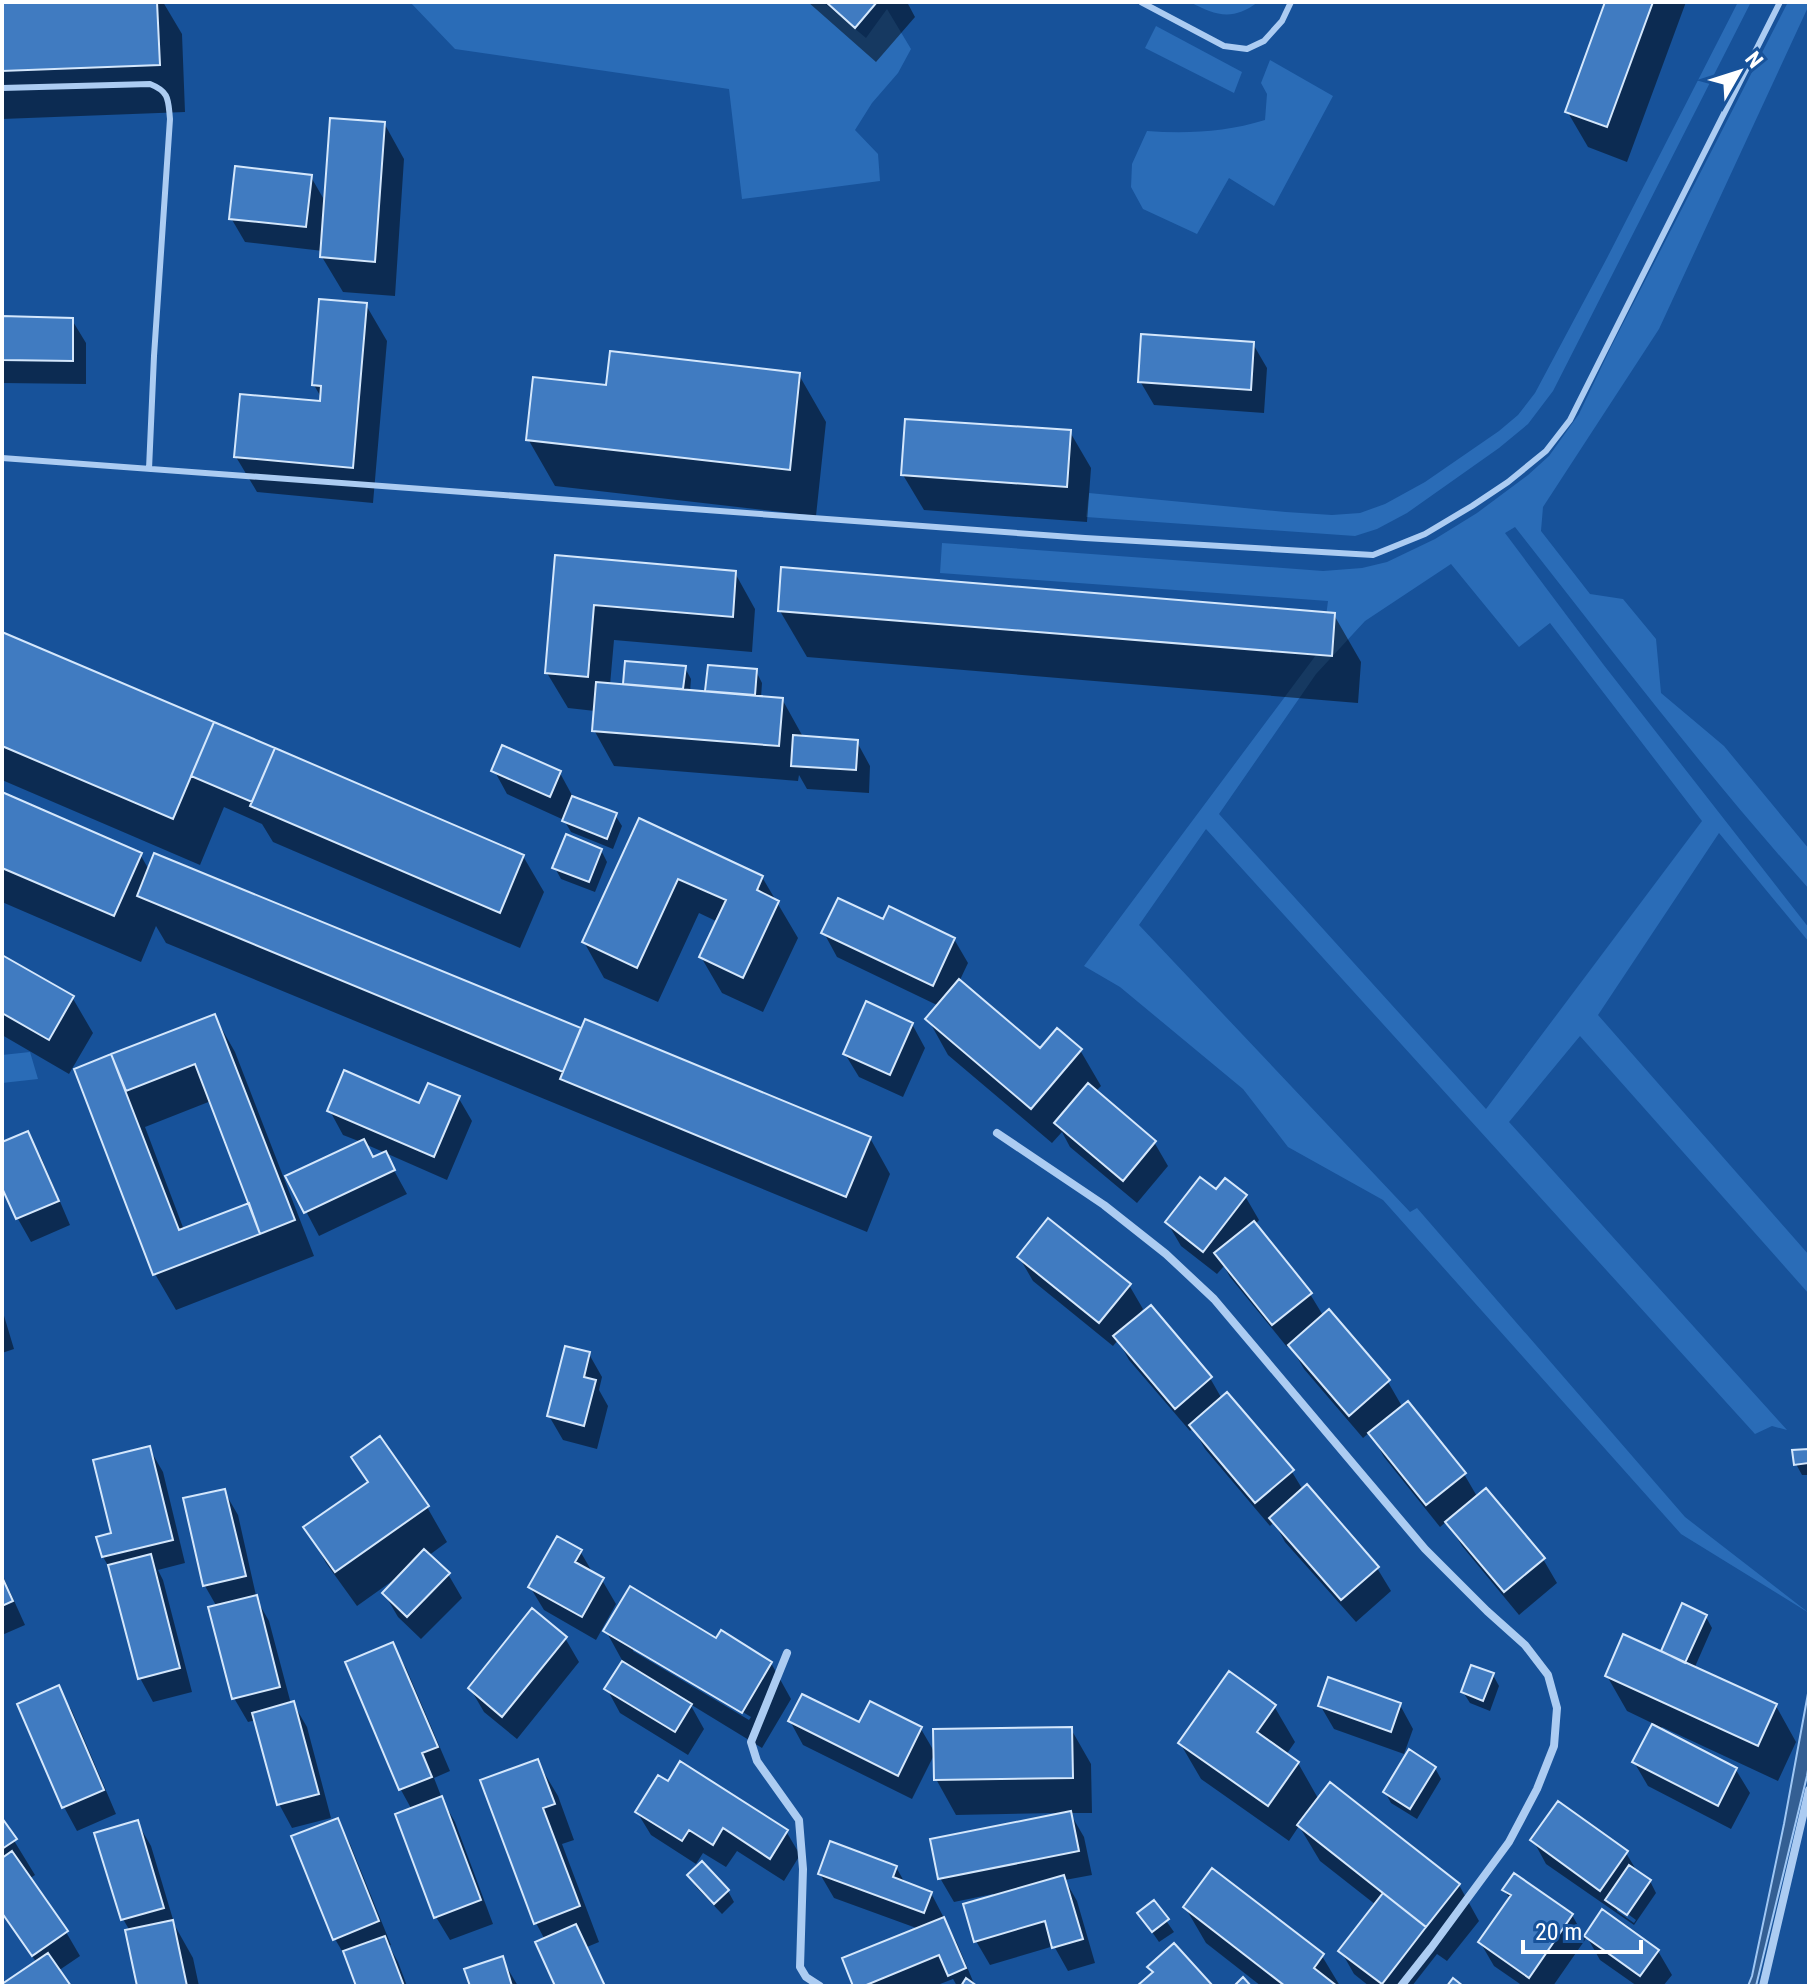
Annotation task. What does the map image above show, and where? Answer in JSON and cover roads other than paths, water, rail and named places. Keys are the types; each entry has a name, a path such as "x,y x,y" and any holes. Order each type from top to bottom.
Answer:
{"street":[{"path":"997,1133 1104,1205 1166,1254 1214,1299 1425,1549 1525,1645 1548,1675 1557,1708 1554,1746 1537,1789 1509,1842 1401,1986"},
{"path":"787,1653 751,1742 757,1761 799,1820 803,1869 800,1967 806,1977 820,1986"},
{"path":"1763,1986 1809,1790"}],"lane":[{"path":"1141,2 1224,46 1247,49 1264,41 1282,21 1291,2"},
{"path":"2,458 1085,538 1373,555 1425,534 1484,498 1546,451 1570,420 1780,2"},
{"path":"2,88 150,84 161,88 168,97 170,119 149,469"}]}
